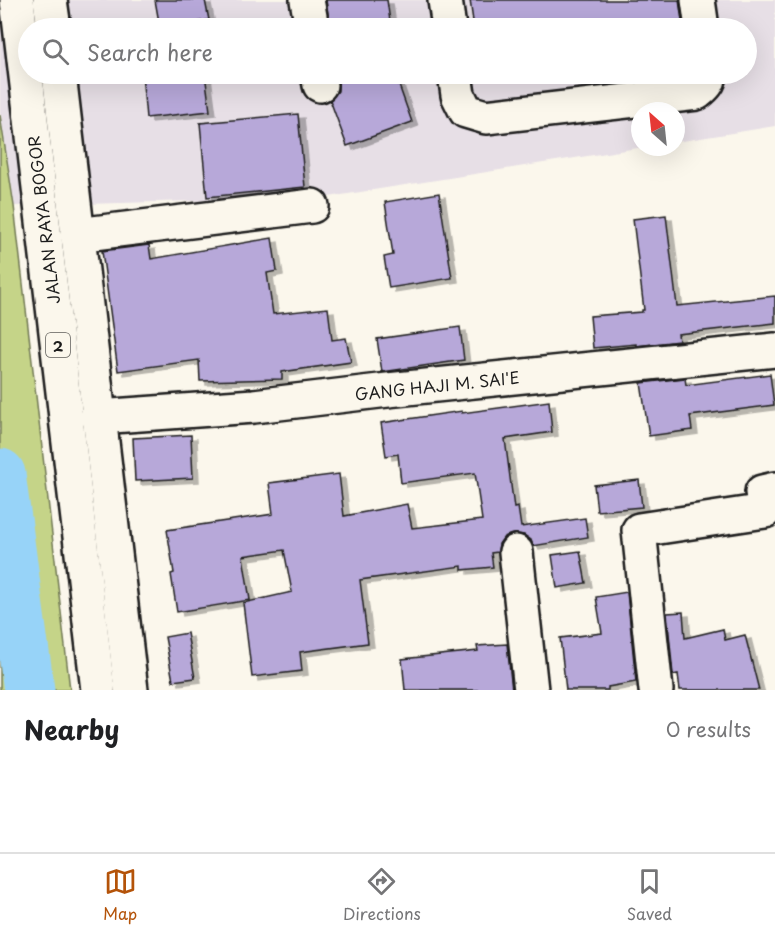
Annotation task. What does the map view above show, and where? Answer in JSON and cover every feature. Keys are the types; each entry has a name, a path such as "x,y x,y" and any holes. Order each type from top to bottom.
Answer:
{"main road":[{"name":"JALAN RAYA BOGOR","path":"17,0 19,18"},
{"path":"50,0 53,18"},
{"path":"307,0 310,18"},
{"path":"445,0 448,18"},
{"path":"698,0 701,18"},
{"name":"JALAN RAYA BOGOR","path":"27,84 98,690"},
{"name":"JALAN RAYA BOGOR","path":"60,84 131,690"},
{"path":"456,84 458,95 466,111 486,117 697,93 706,84"},
{"path":"35,154 68,151"},
{"path":"77,236 312,206"},
{"name":"GANG HAJI M. SAI'E","path":"98,417 254,406 775,350"},
{"path":"656,690 639,530 765,511 762,492 775,489"},
{"path":"516,552 531,690"}],"shaded area":[{"path":"0,0 775,0 775,126 685,141 685,102 631,102 631,149 329,197 14,206 0,115"}],"green space":[{"path":"0,115 14,206 70,690 0,690"}],"building":[{"path":"155,0 205,0 209,18 158,18"},
{"path":"326,0 387,0 390,18 329,18"},
{"path":"470,0 679,0 682,18 473,18"},
{"path":"143,84 206,84 210,111 146,118"},
{"path":"338,84 399,84 412,122 347,146 330,100 338,91"},
{"path":"298,114 305,187 207,197 200,123"},
{"path":"439,193 452,278 389,288 384,257 393,255 385,202"},
{"path":"666,215 677,306 775,296 775,323 678,334 679,341 593,348 590,316 644,310 633,219"},
{"path":"272,238 277,271 267,273 273,314 328,308 332,340 346,338 351,362 282,372 282,379 200,381 199,360 118,371 102,251 149,245 151,259"},
{"path":"460,327 464,360 382,372 377,339"},
{"path":"770,374 774,405 690,416 692,430 649,436 641,383 685,378 686,385"},
{"path":"549,401 552,432 505,439 514,508 518,507 521,527 585,518 588,537 533,546 531,540 524,535 513,534 504,537 499,544 498,552 491,553 493,567 462,570 462,566 360,580 368,643 300,652 302,671 252,677 243,603 292,592 284,550 243,556 250,600 177,612 167,530 273,514 269,483 339,474 344,516 407,504 412,528 482,520 475,473 401,483 398,454 386,456 381,423"},
{"path":"191,435 193,478 135,481 133,438"},
{"path":"639,480 642,507 597,511 594,485"},
{"path":"580,551 586,583 557,588 552,555"},
{"path":"627,592 636,682 608,687 608,690 566,690 560,638 602,633 596,597"},
{"path":"683,612 685,638 723,629 725,640 745,635 759,690 680,690 678,674 673,675 667,613"},
{"path":"187,633 195,678 173,681 165,637"},
{"path":"507,644 512,690 405,690 402,659 478,651 477,646"}],"waterway":[{"path":"0,474 29,690"}]}
